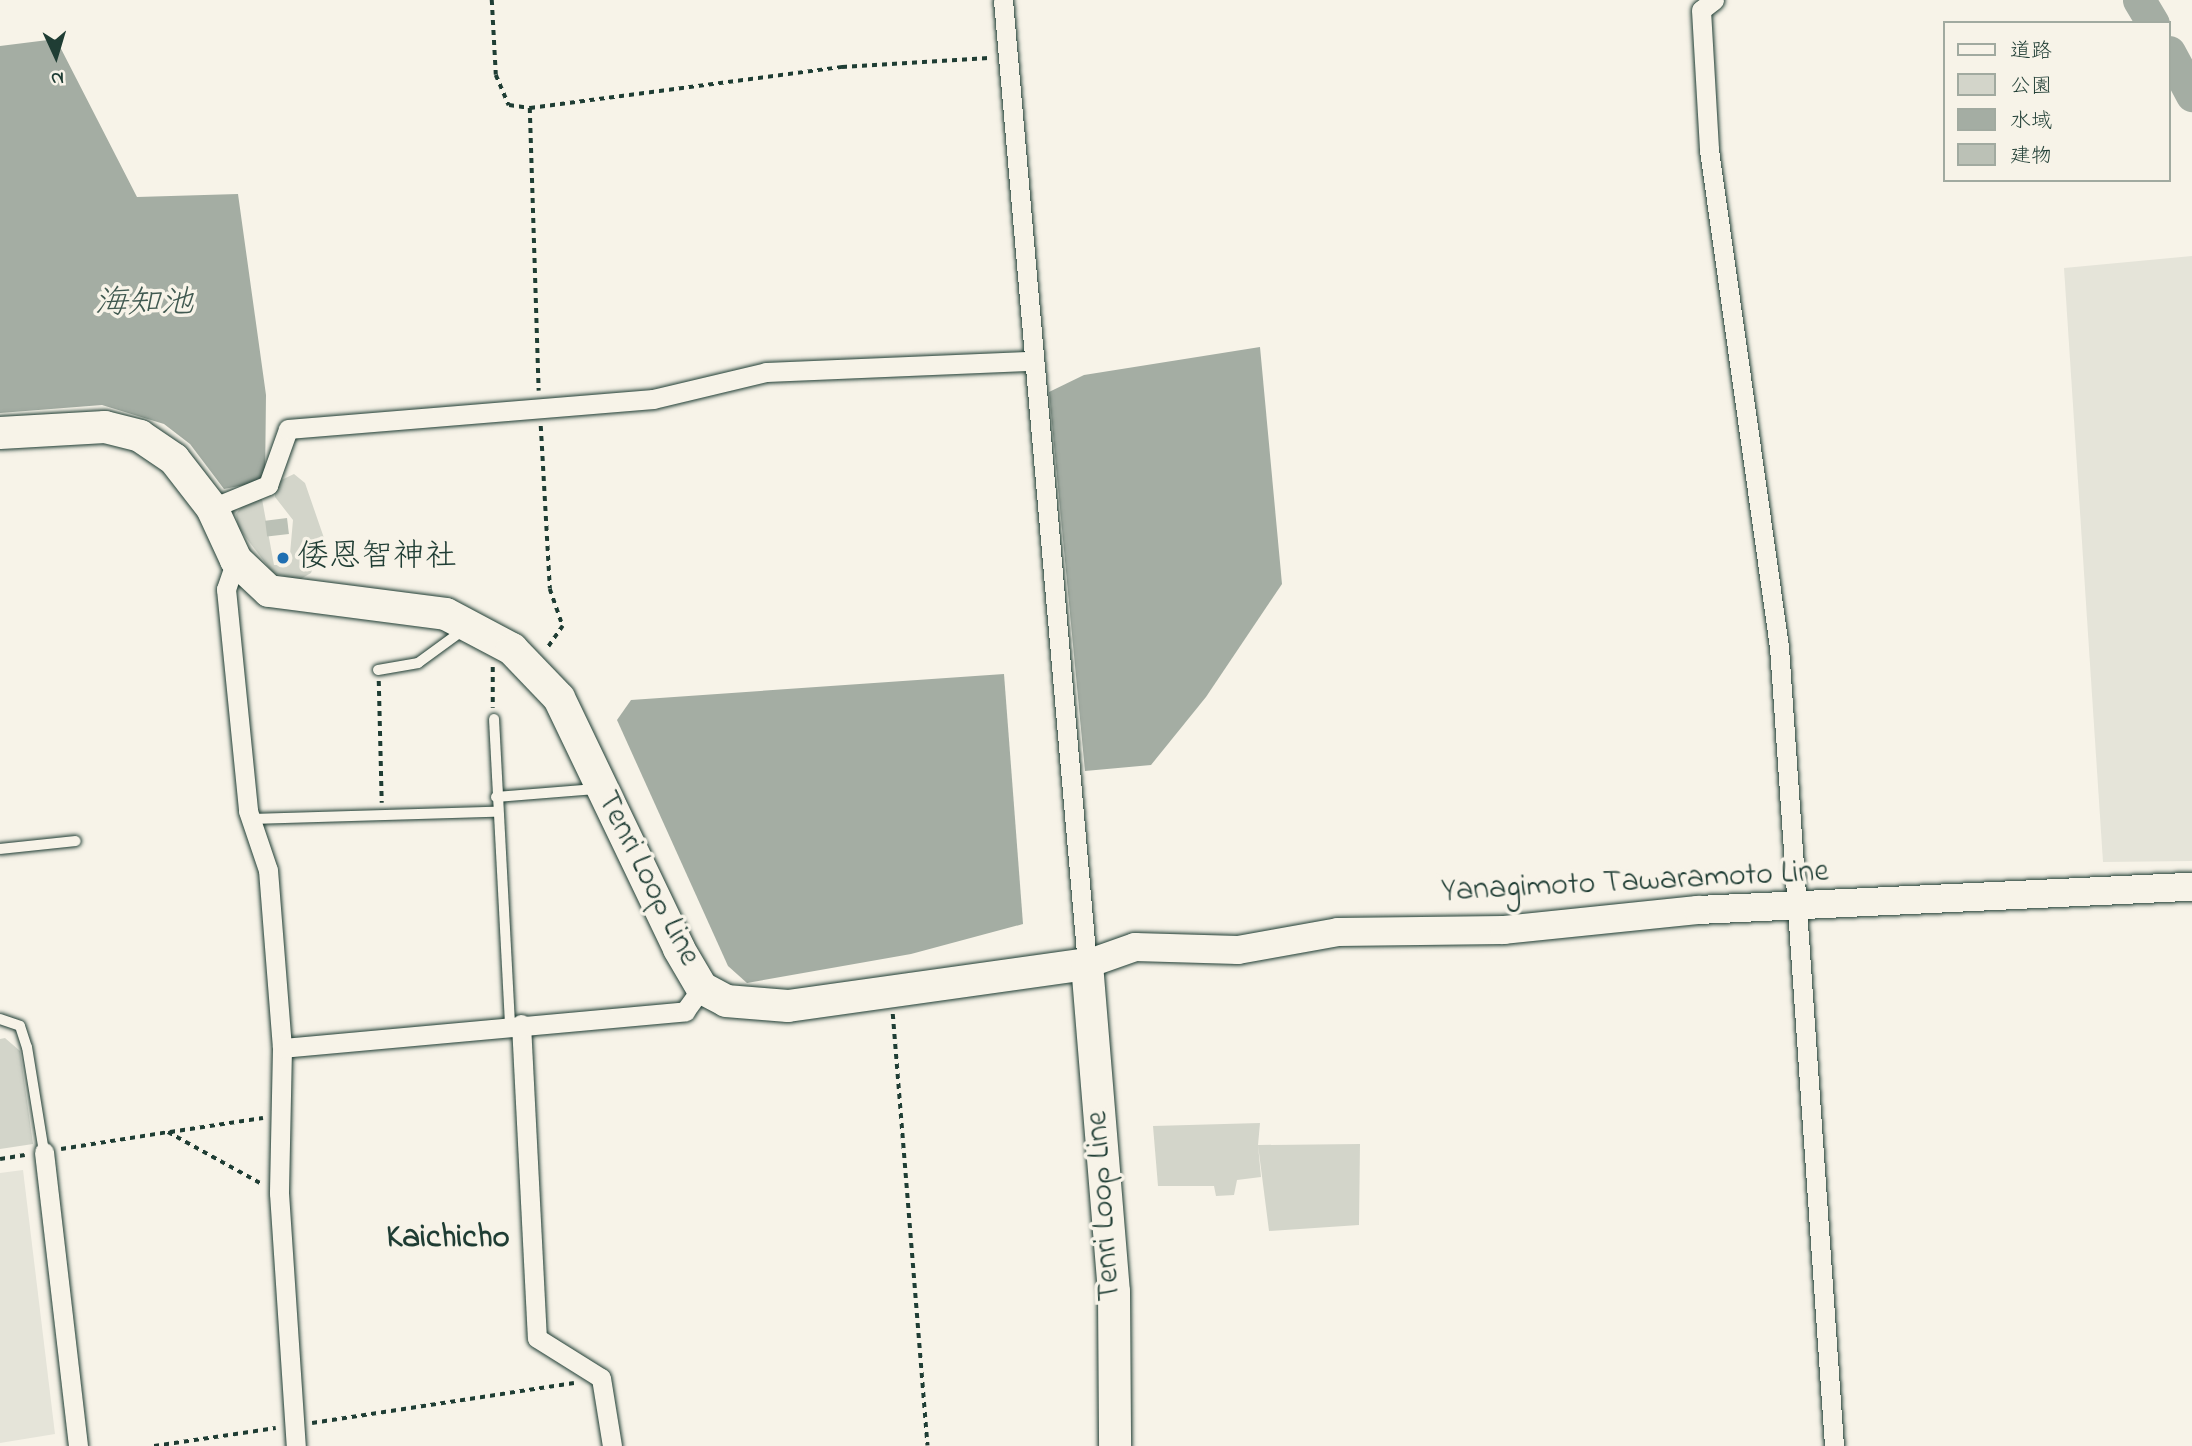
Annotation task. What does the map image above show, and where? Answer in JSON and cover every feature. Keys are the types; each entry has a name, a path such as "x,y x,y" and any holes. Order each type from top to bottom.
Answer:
{"main road":[{"name":"Tenri Loop Line","path":"0,433 105,427 139,436 174,459 212,508 236,560 269,591 390,604 480,631 532,666 559,698 601,789 702,988 750,1006 891,991 1087,964 1114,1292 1115,1446"},
{"name":"Yanagimoto Tawaramoto Line","path":"1087,964 1135,947 1238,950 1338,932 1504,930 1698,911 1795,909 2192,887"}],"street":[{"path":"1003,0 1087,964"},
{"path":"1714,0 1701,10 1709,150 1738,391 1775,604 1835,1446"},
{"path":"212,508 268,485 288,429 653,399 766,372 1034,361"},
{"path":"236,560 226,589 251,819 268,870 282,1048 283,1115 279,1193 296,1446"},
{"path":"282,1048 516,1024 685,1011 702,988"},
{"path":"516,1024 537,1338 601,1378 612,1446"},
{"path":"44,1152 78,1446"}],"lane":[{"path":"378,670 418,663 480,631"},
{"path":"494,719 494,812 516,1024"},
{"path":"496,797 601,789"},
{"path":"251,819 383,812 494,812"},
{"path":"0,849 76,841"},
{"path":"0,1019 20,1026 27,1047 44,1152"}],"path":[{"path":"492,0 496,75 509,105 530,108 842,66 1009,57"},
{"path":"480,631 494,719"},
{"path":"378,670 383,812"},
{"path":"891,991 928,1446"},
{"path":"0,1159 283,1115"},
{"path":"168,1132 279,1193"},
{"path":"154,1446 601,1378"}],"shaded area":[{"path":"2192,256 2192,861 2103,862 2064,268"},
{"path":"23,1170 55,1434 0,1443 0,1173"}],"green space":[{"path":"294,474 305,483 324,538 311,573 299,580 273,573 238,527 236,514 248,498 262,499 274,565 289,565 293,520 275,497 275,483"},
{"path":"5,1038 20,1051 33,1144 0,1149 0,1039"},
{"path":"1260,1123 1258,1145 1261,1177 1237,1180 1234,1195 1216,1196 1214,1186 1158,1186 1153,1126"},
{"path":"1360,1144 1359,1225 1269,1231 1258,1145"}],"water":[{"name":"海知池","path":"56,39 137,197 238,194 266,395 265,481 224,489 190,444 164,424 102,405 0,413 0,46"},
{"path":"1260,347 1282,584 1206,697 1151,765 1085,771 1049,392 1084,375"},
{"path":"1004,674 1023,924 911,954 747,983 728,966 617,720 631,700"}],"building":[{"path":"287,518 289,534 267,537 265,521"}],"waterway":[{"path":"2139,0 2152,21"},
{"path":"2171,56 2192,95"}],"place":[{"name":"倭恩智神社","path":"283,558"}],"district":[{"name":"Kaichicho","path":"448,1239"}]}
